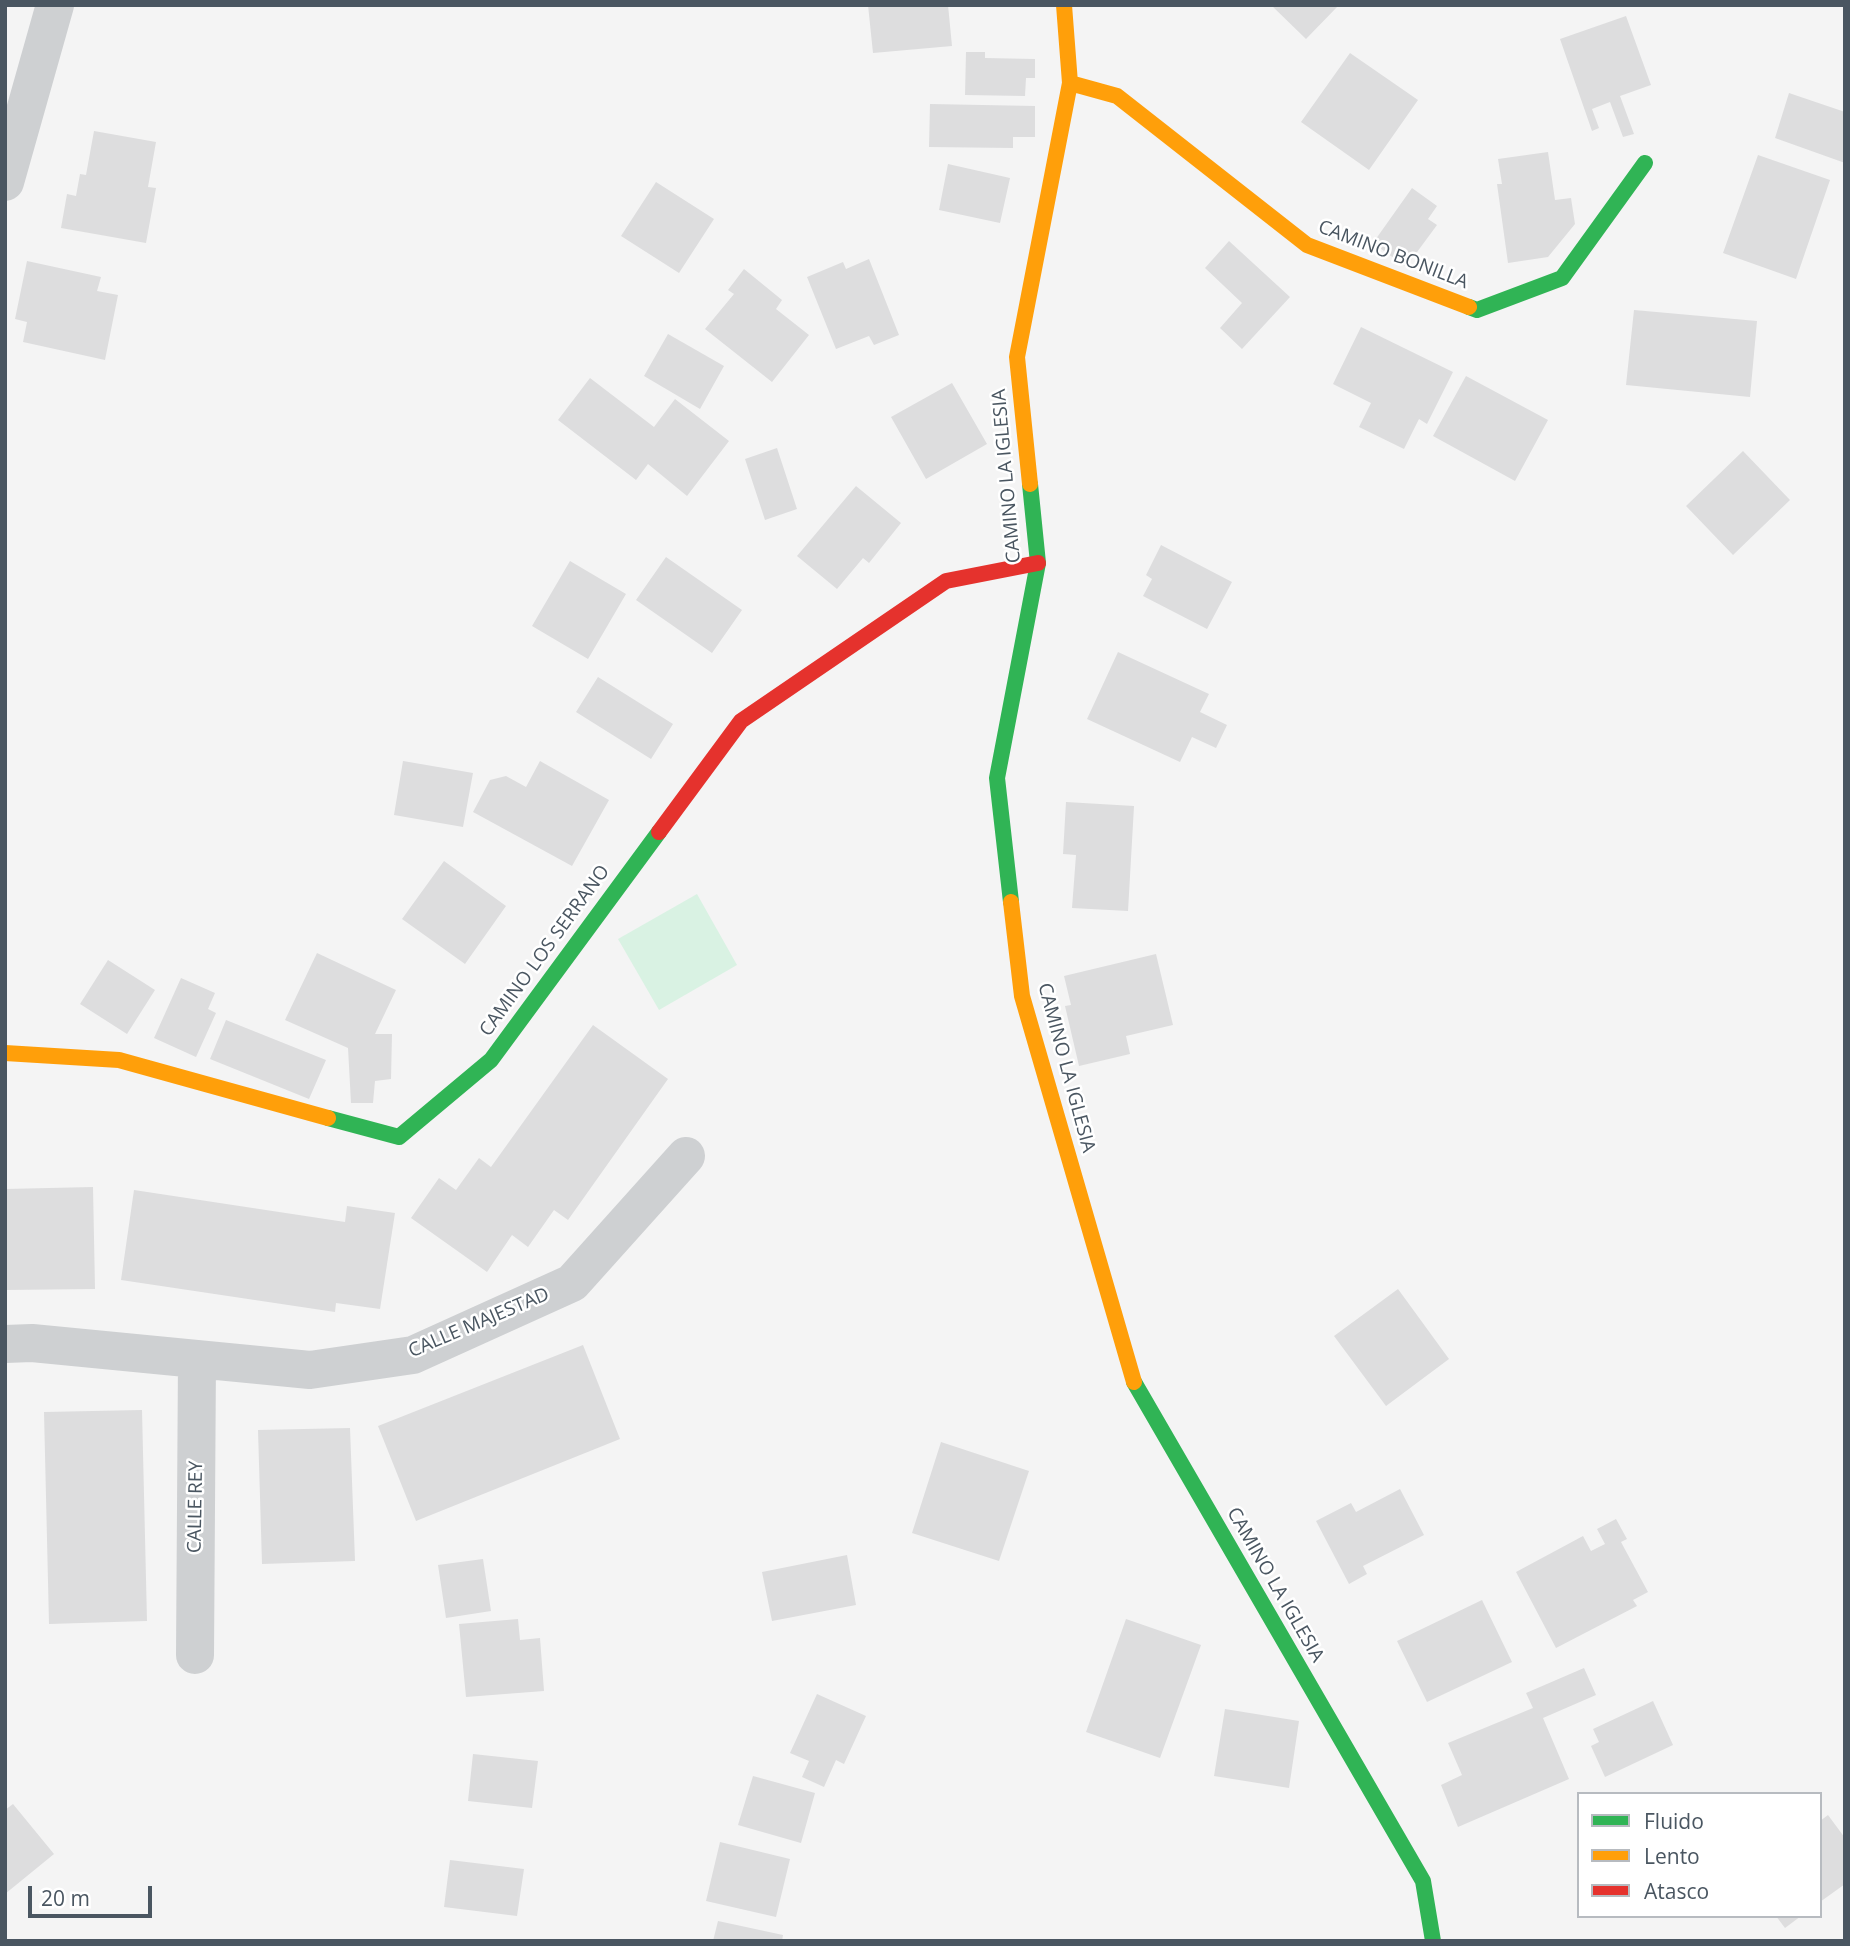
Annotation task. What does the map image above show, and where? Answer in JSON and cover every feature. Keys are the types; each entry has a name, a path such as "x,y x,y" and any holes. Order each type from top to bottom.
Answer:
{"street":[{"path":"8,164 55,5"},
{"name":"CAMINO LA IGLESIA","path":"1064,5 1070,83 1017,357 1038,563 997,778 1022,996 1135,1385 1423,1881 1433,1941"},
{"name":"CAMINO BONILLA","path":"1070,83 1117,96 1307,246 1477,310 1562,278 1645,163"},
{"name":"CAMINO LOS SERRANO","path":"5,1053 118,1060 399,1137 491,1060 741,721 946,581 1038,563"},
{"name":"CALLE MAJESTAD","path":"5,1344 32,1343 310,1370 413,1355 572,1283 686,1156"},
{"name":"CALLE REY","path":"195,1656 197,1359"}],"green space":[{"path":"697,894 737,965 659,1010 618,939"}],"building":[{"path":"868,5 948,5 952,46 873,53"},
{"path":"1271,5 1339,5 1306,39"},
{"path":"1626,16 1651,85 1620,96 1634,134 1623,137 1610,102 1592,109 1599,128 1592,131 1560,39"},
{"path":"966,52 985,52 985,58 1035,59 1035,78 1026,78 1025,96 965,95"},
{"path":"1350,53 1418,100 1369,170 1301,122"},
{"path":"1789,93 1845,112 1845,163 1775,138"},
{"path":"930,104 1035,106 1035,137 1013,137 1013,148 929,147"},
{"path":"94,131 156,142 148,187 156,188 146,243 61,228 67,194 76,196 80,174 86,175"},
{"path":"1548,152 1555,200 1571,198 1575,224 1548,257 1508,263 1497,184 1502,184 1498,159"},
{"path":"1758,155 1830,180 1796,279 1723,253"},
{"path":"948,164 1010,178 1000,223 939,210"},
{"path":"656,182 714,219 679,273 621,236"},
{"path":"1412,188 1437,206 1428,219 1437,225 1406,267 1373,243"},
{"path":"1229,241 1290,297 1242,349 1220,328 1242,303 1205,268"},
{"path":"869,259 899,335 874,345 869,336 836,349 807,277 843,262 846,269"},
{"path":"27,261 101,277 97,291 118,295 105,360 23,342 27,322 15,319"},
{"path":"744,269 782,300 776,309 809,335 772,382 705,329 734,294 728,290"},
{"path":"1634,310 1757,321 1750,397 1626,385"},
{"path":"1361,327 1453,372 1427,424 1419,419 1404,449 1359,427 1371,403 1333,384"},
{"path":"668,334 724,366 700,409 644,376"},
{"path":"1466,376 1548,420 1515,481 1433,436"},
{"path":"590,378 654,427 675,399 729,441 687,496 648,464 636,480 558,420"},
{"path":"952,383 987,444 926,479 891,417"},
{"path":"777,448 797,509 765,520 745,459"},
{"path":"1743,451 1790,500 1733,555 1686,506"},
{"path":"856,486 901,523 869,563 863,558 837,589 797,556"},
{"path":"1161,545 1232,582 1207,629 1143,596 1152,579 1146,575"},
{"path":"666,557 742,610 712,653 636,600"},
{"path":"570,561 626,594 588,659 532,626"},
{"path":"1118,652 1209,694 1200,712 1227,725 1216,748 1192,737 1180,762 1087,719"},
{"path":"598,677 673,724 651,759 576,712"},
{"path":"403,761 473,773 463,827 394,815"},
{"path":"540,761 609,800 572,866 473,812 490,780 506,776 526,787"},
{"path":"1066,802 1134,806 1128,911 1072,908 1076,855 1063,854"},
{"path":"444,861 506,906 465,964 402,919"},
{"path":"317,953 396,990 375,1034 392,1034 391,1079 375,1081 373,1103 351,1103 348,1048 285,1020"},
{"path":"1156,954 1173,1025 1126,1036 1130,1054 1079,1066 1065,1006 1071,1005 1064,976"},
{"path":"108,960 155,990 127,1034 80,1004"},
{"path":"181,978 215,993 208,1009 216,1013 196,1057 154,1038"},
{"path":"226,1020 326,1060 309,1099 210,1059"},
{"path":"593,1025 668,1079 568,1220 554,1210 528,1247 512,1235 487,1272 411,1218 439,1178 456,1190 479,1158 491,1167"},
{"path":"93,1187 95,1289 5,1290 5,1189"},
{"path":"134,1190 345,1222 347,1206 395,1213 380,1309 336,1303 335,1312 121,1280"},
{"path":"1398,1289 1449,1359 1386,1406 1334,1336"},
{"path":"583,1345 620,1439 416,1521 378,1426"},
{"path":"142,1410 147,1621 49,1624 44,1412"},
{"path":"350,1428 355,1561 262,1564 258,1430"},
{"path":"941,1442 1029,1471 999,1561 912,1533"},
{"path":"1400,1489 1424,1535 1363,1566 1367,1574 1349,1584 1316,1521 1351,1503 1356,1512"},
{"path":"1616,1519 1627,1539 1621,1542 1648,1592 1633,1600 1637,1606 1556,1648 1516,1572 1583,1536 1591,1551 1605,1544 1597,1529"},
{"path":"847,1555 856,1605 772,1621 762,1572"},
{"path":"483,1559 491,1611 446,1618 438,1565"},
{"path":"1482,1600 1512,1662 1427,1702 1397,1641"},
{"path":"518,1619 520,1640 540,1638 544,1691 466,1697 459,1624"},
{"path":"1126,1619 1201,1645 1160,1758 1086,1732"},
{"path":"1584,1668 1596,1695 1543,1718 1569,1779 1458,1827 1441,1785 1462,1775 1448,1743 1533,1708 1526,1693"},
{"path":"817,1694 866,1716 844,1764 836,1760 824,1787 802,1777 809,1761 790,1753"},
{"path":"1653,1701 1673,1745 1605,1777 1591,1746 1599,1742 1593,1729"},
{"path":"1225,1709 1299,1721 1289,1788 1214,1776"},
{"path":"473,1754 538,1761 532,1808 468,1801"},
{"path":"753,1776 815,1793 801,1843 738,1825"},
{"path":"13,1804 54,1854 5,1894 5,1810"},
{"path":"1828,1815 1845,1838 1845,1884 1822,1901 1822,1820"},
{"path":"720,1842 790,1859 776,1917 706,1901"},
{"path":"450,1860 524,1869 517,1916 444,1907"},
{"path":"1778,1918 1798,1918 1785,1928"},
{"path":"718,1921 783,1935 782,1941 713,1941"}],"traffic: fast":[{"path":"1469,307 1477,310 1562,278 1645,163"},
{"path":"1011,902 997,778 1038,563 1030,484"},
{"path":"328,1118 399,1137 491,1060 659,832"},
{"path":"1134,1382 1423,1881 1433,1941"}],"traffic: slow":[{"path":"1030,484 1017,357 1070,83 1064,5"},
{"path":"1070,83 1117,96 1307,245 1469,307"},
{"path":"1011,902 1022,996 1134,1382"},
{"path":"5,1053 119,1060 328,1118"}],"traffic: jam":[{"path":"659,832 741,721 946,581 1038,563"}]}
